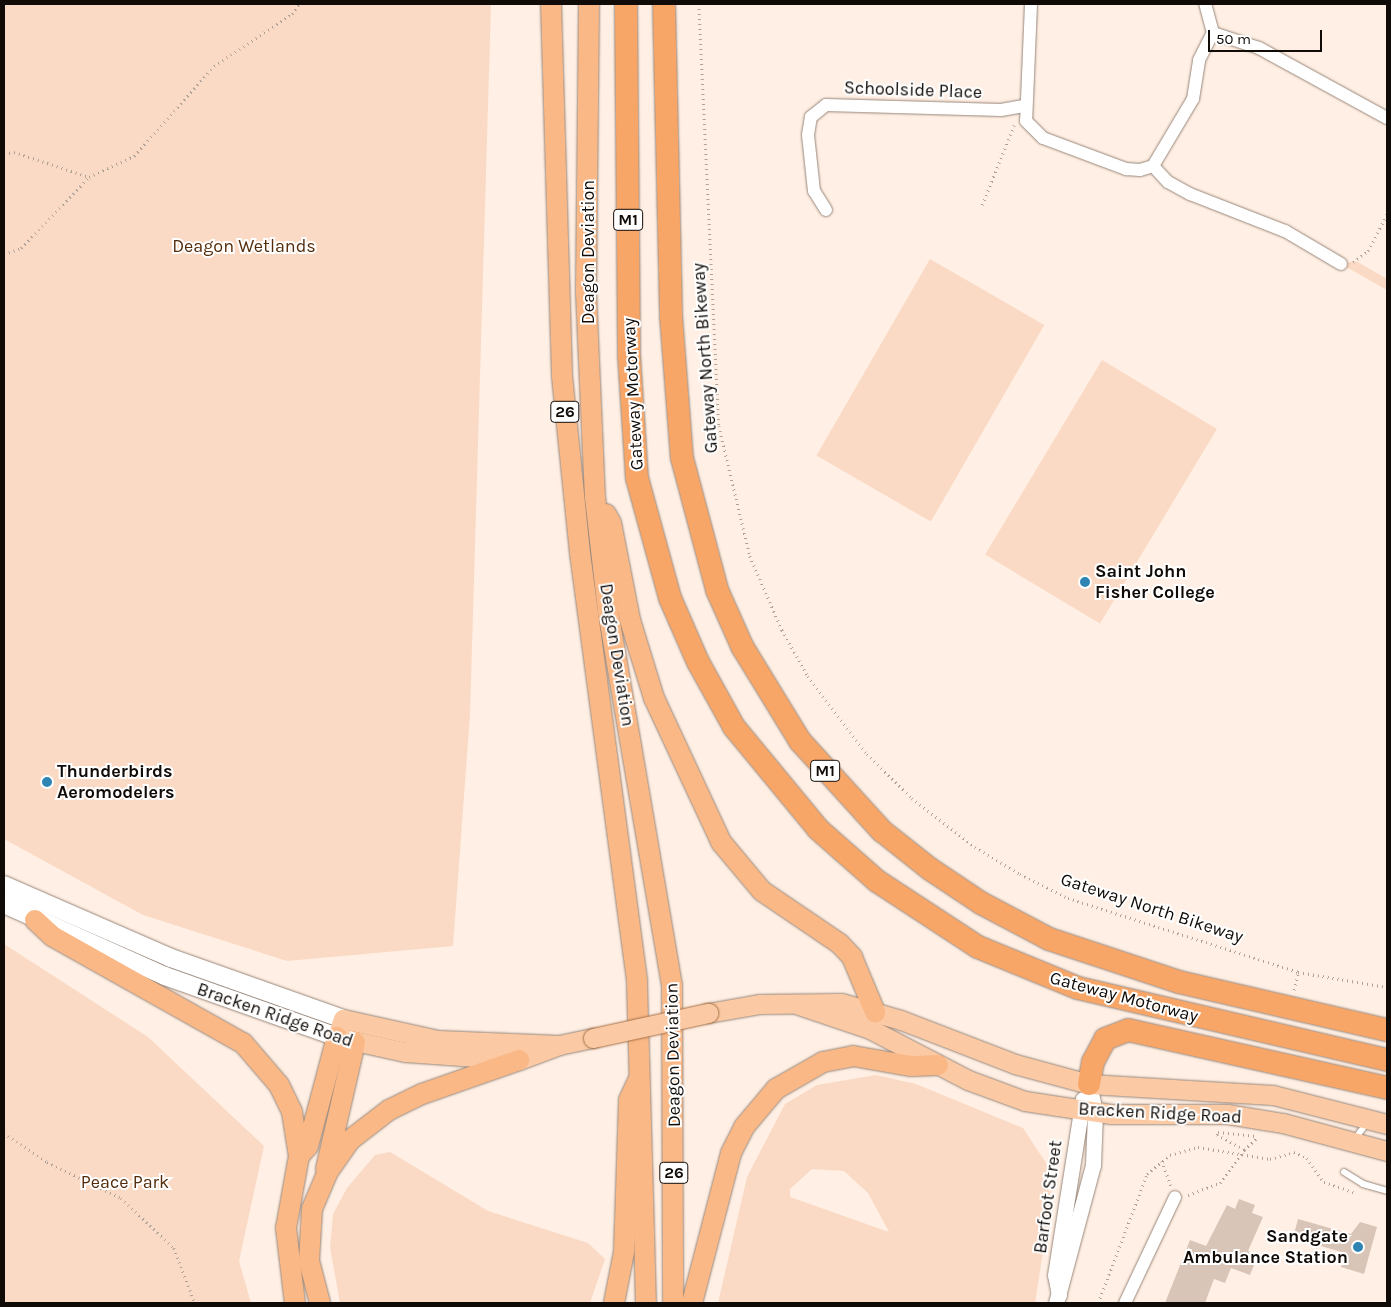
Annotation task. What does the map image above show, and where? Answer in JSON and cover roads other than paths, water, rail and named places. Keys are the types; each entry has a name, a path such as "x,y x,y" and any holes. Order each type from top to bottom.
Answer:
{"highway":[{"name":"Deagon Deviation","path":"551,4 557,281 567,432 637,982 646,1303"},
{"name":"Deagon Deviation","path":"589,4 586,292 595,497 608,611 672,985 673,1303"},
{"name":"Gateway Motorway","path":"626,4 632,436 646,525 670,598 698,662 734,727 771,777 818,829 877,881 978,946 1078,988 1387,1060"},
{"name":"Gateway Motorway","path":"664,4 671,316 682,458 717,590 742,648 800,741 882,831 930,869 981,904 1049,939 1179,982 1387,1030"},
{"path":"595,497 611,523 630,620 654,698 721,842 762,891 840,944 852,957 875,1012"},
{"path":"35,920 52,936 254,1053 286,1098 299,1156 286,1228 295,1303"},
{"path":"299,1156 308,1146 349,1030"},
{"path":"327,1173 325,1160 349,1030"},
{"path":"1089,1084 1092,1062 1105,1039 1128,1030 1387,1088"},
{"path":"692,1303 731,1153 744,1127 776,1089 823,1062 853,1056 911,1066 938,1065"},
{"path":"320,1303 308,1238 312,1209 327,1173 350,1140 388,1110 519,1060"},
{"path":"614,1303 624,1252 628,1100 641,1074"}],"main road":[{"name":"Bracken Ridge Road","path":"4,885 204,971 349,1030 413,1053 519,1060 558,1045 708,1013 760,1004 799,1005 821,1001 875,1012 1015,1064 1089,1084 1243,1091 1379,1122"},
{"name":"Bracken Ridge Road","path":"4,904 35,920 230,1002 349,1030 438,1040 558,1045"},
{"name":"Bracken Ridge Road","path":"799,1005 870,1029 938,1065 998,1092 1086,1111 1226,1114 1353,1141 1387,1151"}],"street":[{"path":"1031,4 1024,106 1026,121 1043,138 1126,169 1153,166"},
{"path":"1153,166 1193,99 1200,60 1213,34 1205,4"},
{"path":"1213,34 1260,48 1387,118"},
{"name":"Schoolside Place","path":"826,210 814,190 808,135 811,117 826,105 1001,110 1024,106"},
{"path":"1153,166 1168,182 1190,194 1285,231 1340,264"},
{"name":"Barfoot Street","path":"1058,1299 1055,1275 1086,1111 1089,1084"},
{"path":"1125,1303 1175,1197"}],"lane":[{"path":"1353,1141 1379,1122"},
{"path":"1344,1172 1363,1184 1387,1191"}],"place":[{"name":"Saint John Fisher College","path":"1085,582"},
{"name":"Thunderbirds Aeromodelers","path":"47,782"},
{"name":"Sandgate Ambulance Station","path":"1358,1247"}],"park label":[{"name":"Deagon Wetlands","path":"244,246"},
{"name":"Peace Park","path":"125,1182"}]}
